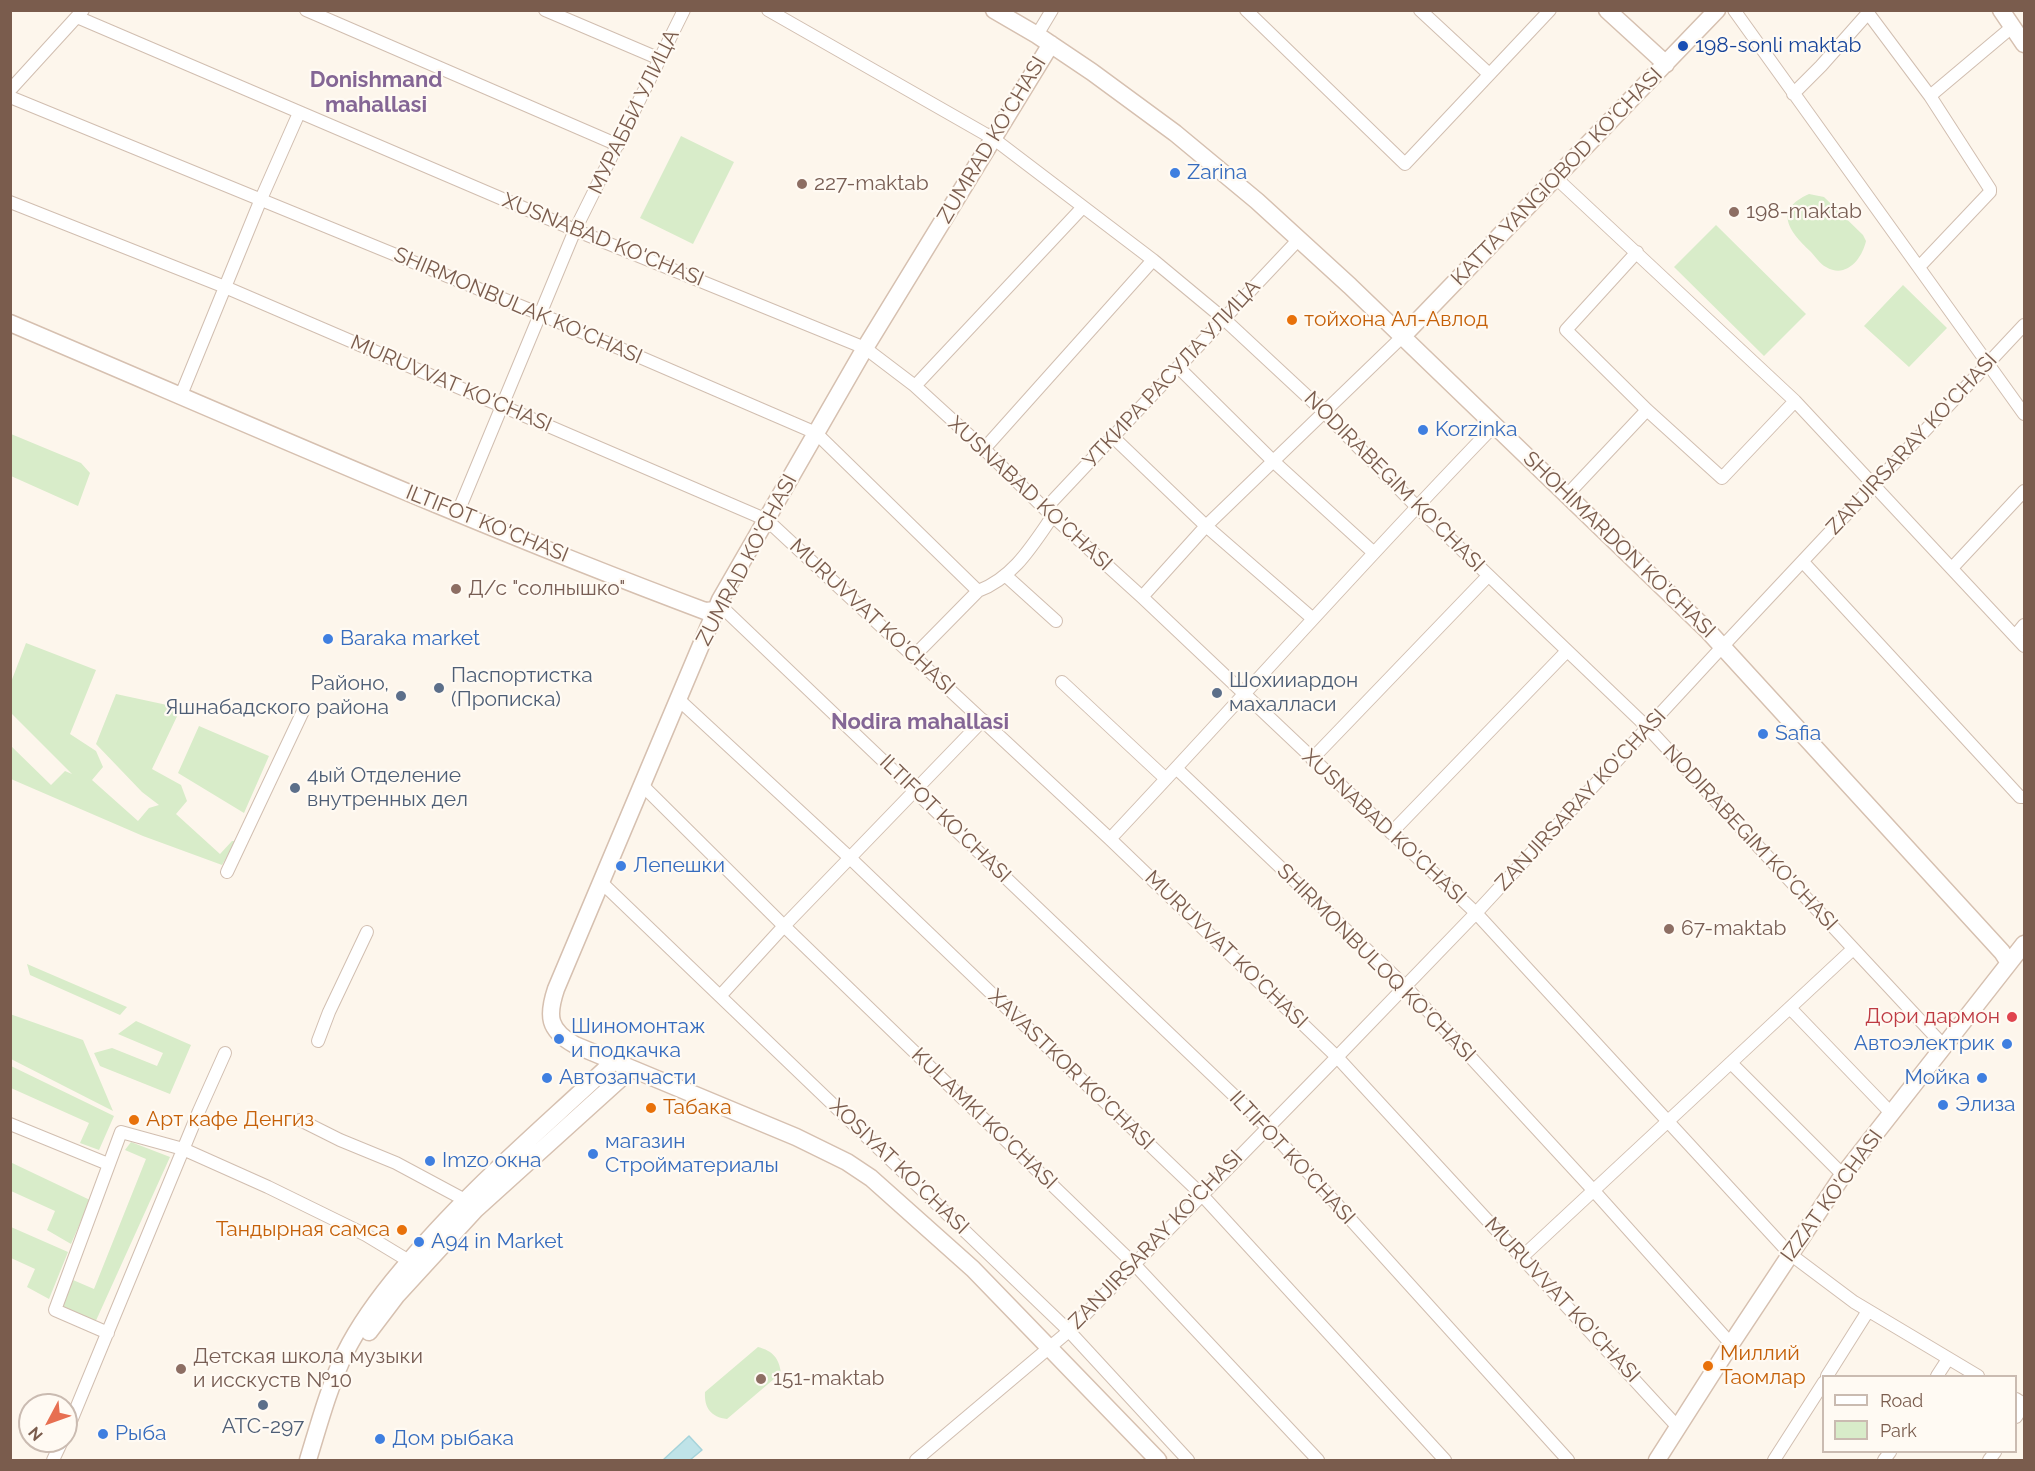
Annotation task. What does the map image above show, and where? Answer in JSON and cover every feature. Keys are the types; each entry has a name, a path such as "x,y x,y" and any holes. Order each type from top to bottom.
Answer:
{"main road":[{"name":"SHOHIMARDON KO'CHASI","path":"994,10 1044,39 1175,133 1299,239 1403,336 1723,646 1994,943 2009,963"},
{"path":"1607,10 1666,64"},
{"name":"KATTA YANGIOBOD KO'CHASI","path":"1403,336 1717,10"},
{"path":"2001,10 2025,44"},
{"name":"ZUMRAD KO'CHASI","path":"630,1070 564,1039 554,1027 550,1016 556,989 716,610 865,348 994,139 1044,39"},
{"name":"ILTIFOT KO'CHASI","path":"10,323 602,572 705,611 716,610"},
{"name":"IZZAT KO'CHASI","path":"1656,1461 1843,1175 2025,944"},
{"path":"308,1461 332,1384 345,1353 363,1321 470,1204 613,1062"},
{"path":"470,1204 630,1070"},
{"name":"XOSIYAT KO'CHASI","path":"630,1070 796,1137 859,1170 893,1196 974,1269 1158,1461"},
{"path":"319,1461 342,1387 363,1342 397,1295 415,1265"}],"street":[{"path":"306,10 618,146"},
{"path":"545,10 660,59"},
{"name":"МУРАББИ УЛИЦА","path":"458,512 575,230 684,10"},
{"name":"NODIRABEGIM KO'CHASI","path":"768,10 994,139 1153,260 1224,319 1324,412 1416,506 1647,728 1944,1046"},
{"path":"1044,39 1052,10"},
{"path":"1246,10 1405,164 1550,10"},
{"path":"1420,10 1489,74"},
{"path":"1734,10 2025,414"},
{"path":"1793,94 1868,13 1930,96 1990,189 1990,192 1919,267"},
{"path":"10,90 80,14"},
{"name":"XUSNABAD KO'CHASI","path":"80,14 299,113 575,230 865,348 915,386 984,449 1049,513 1142,597 1476,913 1790,1254 1854,1302 1975,1375"},
{"path":"1930,96 2012,27"},
{"name":"SHIRMONBULAK KO'CHASI","path":"10,97 540,314 816,433 978,591"},
{"path":"181,395 261,199 299,113"},
{"path":"1556,178 1795,401 2025,646"},
{"name":"MURUVVAT KO'CHASI","path":"10,202 225,287 766,520 1110,839 1337,1057 1674,1423 1679,1425"},
{"path":"915,386 1083,207"},
{"name":"УТКИРА РАСУЛА УЛИЦА","path":"914,656 978,591 991,586 1028,553 1049,513 1113,437 1299,239"},
{"path":"1637,252 1566,330 1647,410 1722,478 1795,401"},
{"path":"984,449 1153,260"},
{"name":"ZANJIRSARAY KO'CHASI","path":"916,1461 1069,1331 1337,1057 1476,913 1987,362 2025,325"},
{"name":"KATTA YANGIOBOD KO'CHASI","path":"1142,597 1206,526 1403,336"},
{"path":"1178,368 1273,461 1374,554"},
{"path":"1567,495 1647,410"},
{"path":"1110,839 1416,506 1494,426"},
{"path":"1113,437 1206,526 1312,618"},
{"path":"1952,568 2025,491"},
{"path":"1803,562 2020,797 2024,797"},
{"path":"1005,575 1056,621"},
{"path":"1312,759 1488,576"},
{"name":"ILTIFOT KO'CHASI","path":"716,610 725,610 1267,1127 1568,1461"},
{"path":"2015,636 2025,625"},
{"path":"1391,833 1567,651"},
{"path":"1062,682 1166,780"},
{"name":"XAVASTKOR KO'CHASI","path":"678,699 850,858 1201,1194 1445,1461"},
{"path":"227,872 304,709"},
{"path":"721,995 784,926 983,720"},
{"name":"SHIRMONBULOQ KO'CHASI","path":"1176,768 1405,986 1731,1344"},
{"name":"KULAMKI KO'CHASI","path":"642,785 784,926 1134,1264 1318,1461"},
{"name":"XOSIYAT KO'CHASI","path":"601,882 1069,1331 1188,1461"},
{"path":"318,1041 367,932"},
{"path":"1522,1257 1853,949"},
{"path":"1790,1008 1892,1114"},
{"path":"78,1404 225,1053"},
{"path":"1731,1063 1843,1175"},
{"path":"300,1120 340,1140 396,1163 470,1204"},
{"path":"10,1124 108,1164"},
{"path":"108,1333 55,1310 121,1132 183,1149 268,1187 366,1235 415,1265"},
{"path":"1828,1375 1869,1311"},
{"path":"1938,1375 1948,1359"},
{"path":"1774,1461 1822,1385"},
{"path":"2017,1400 2024,1404 2017,1415"}],"green space":[{"path":"681,136 734,162 693,244 640,218"},
{"path":"1809,194 1824,197 1863,235 1866,241 1857,260 1846,269 1840,271 1824,266 1791,228 1788,214 1791,207"},
{"path":"1716,225 1806,314 1764,356 1674,267"},
{"path":"1903,285 1947,328 1909,367 1864,326"},
{"path":"11,434 81,463 90,473 78,506 11,476"},
{"path":"26,643 96,670 70,734 96,751 103,767 92,780 138,821 149,808 159,805 142,792 96,744 116,694 181,708 152,769 181,785 187,801 176,814 220,854 232,841 236,841 222,865 143,836 11,779 10,745 51,785 65,771 72,774 11,713 11,682"},
{"path":"199,726 269,756 244,813 178,773"},
{"path":"27,964 127,1007 120,1015 30,975"},
{"path":"10,1014 83,1040 113,1111 11,1059"},
{"path":"136,1021 191,1045 170,1094 100,1066 94,1053 112,1048 157,1066 163,1053 118,1034"},
{"path":"11,1066 114,1116 99,1150 80,1143 89,1123 11,1088"},
{"path":"131,1142 170,1157 94,1325 55,1310 73,1280 94,1289 146,1159 125,1150"},
{"path":"10,1162 90,1200 71,1244 47,1230 55,1211 11,1191"},
{"path":"11,1227 68,1252 49,1299 27,1287 35,1269 11,1258"},
{"path":"758,1347 774,1356 779,1363 781,1373 727,1419 713,1414 707,1407 705,1392"}],"water":[{"path":"689,1436 702,1450 690,1460 663,1460"}],"place":[{"name":"198-sonli maktab","path":"1683,46"},
{"name":"Zarina","path":"1175,173"},
{"name":"227-maktab","path":"802,184"},
{"name":"198-maktab","path":"1734,212"},
{"name":"тойхона Ал-Авлод","path":"1292,320"},
{"name":"Korzinka","path":"1423,430"},
{"name":"Д/с \"солнышко\"","path":"456,589"},
{"name":"Baraka market","path":"328,639"},
{"name":"Паспортистка (Прописка)","path":"439,688"},
{"name":"Шохииардон махалласи","path":"1217,693"},
{"name":"Районо, Яшнабадского района","path":"401,696"},
{"name":"Safia","path":"1763,734"},
{"name":"4ый Отделение внутренных дел","path":"295,788"},
{"name":"Лепешки","path":"621,866"},
{"name":"67-maktab","path":"1669,929"},
{"name":"Дори дармон","path":"2012,1017"},
{"name":"Шиномонтаж и подкачка","path":"559,1039"},
{"name":"Автоэлектрик","path":"2007,1044"},
{"name":"Автозапчасти","path":"547,1078"},
{"name":"Мойка","path":"1982,1078"},
{"name":"Элиза","path":"1943,1105"},
{"name":"Табака","path":"651,1108"},
{"name":"Арт кафе Денгиз","path":"134,1120"},
{"name":"магазин Стройматериалы","path":"593,1154"},
{"name":"Imzo окна","path":"430,1161"},
{"name":"Тандырная самса","path":"402,1230"},
{"name":"A94 in Market","path":"419,1242"},
{"name":"Миллий Таомлар","path":"1708,1366"},
{"name":"Детская школа музыки и исскуств №10","path":"181,1369"},
{"name":"151-maktab","path":"761,1379"},
{"name":"АТС-297","path":"263,1405"},
{"name":"Рыба","path":"103,1434"},
{"name":"Дом рыбака","path":"380,1439"}],"district":[{"name":"Donishmand mahallasi","path":"376,92"},
{"name":"Nodira mahallasi","path":"920,722"}]}
